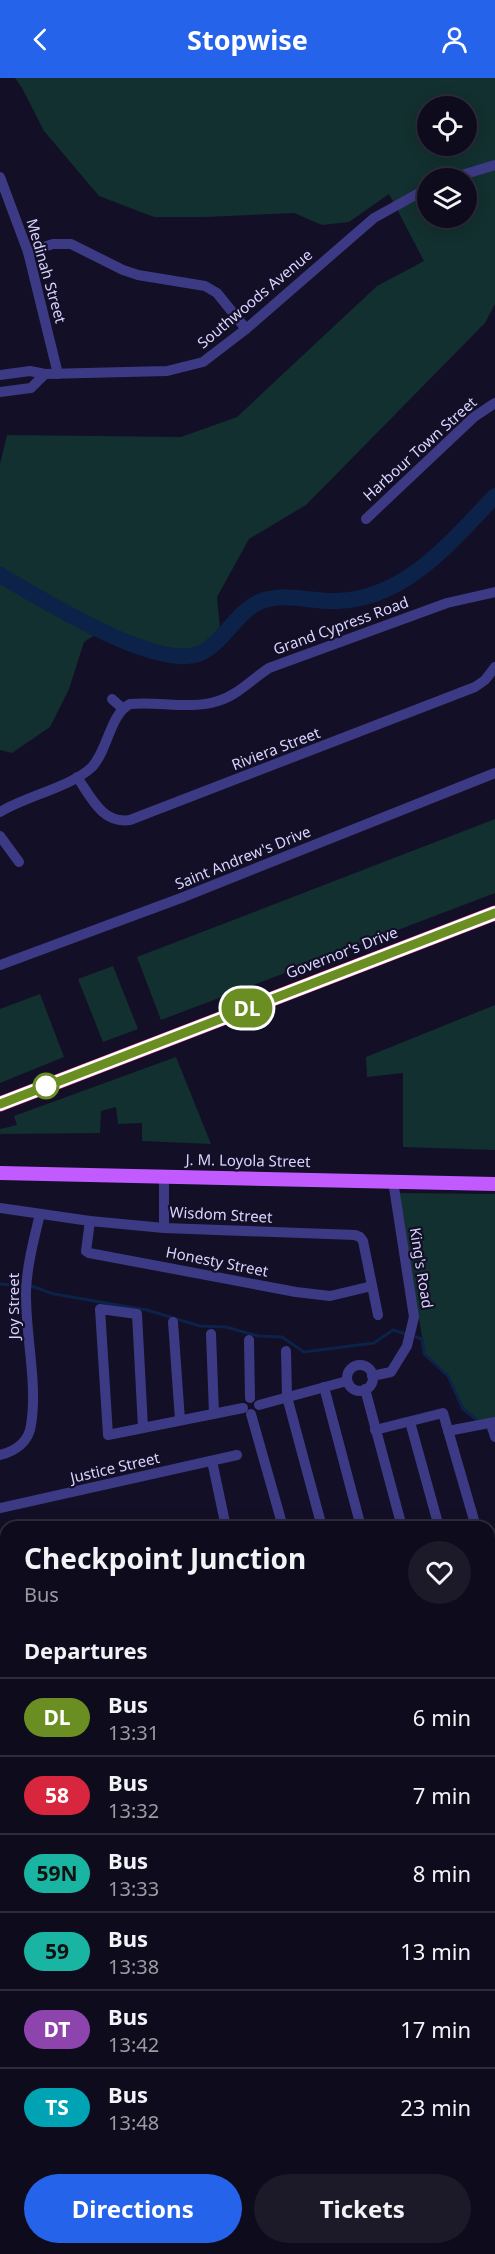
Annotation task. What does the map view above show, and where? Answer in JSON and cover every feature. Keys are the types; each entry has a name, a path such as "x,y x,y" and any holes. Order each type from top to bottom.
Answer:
{"highway":[{"name":"Governor's Drive","path":"0,1104 495,913"}],"main road":[{"name":"J. M. Loyola Street","path":"0,1173 495,1184"}],"street":[{"path":"477,170 495,165"},
{"name":"Medinah Street","path":"0,177 28,252 58,374"},
{"name":"Southwoods Avenue","path":"0,375 30,371 58,374 167,371 187,368 203,362 246,329 375,218 417,194"},
{"path":"28,252 53,244 71,244 130,273 205,286 217,293 246,329"},
{"path":"0,392 31,388 45,374"},
{"name":"Harbour Town Street","path":"366,519 474,417 495,403"},
{"name":"Grand Cypress Road","path":"122,708 141,703 203,704 218,701 240,690 269,668 447,603 495,592"},
{"name":"Riviera Street","path":"119,822 152,813 476,687 495,667"},
{"path":"0,812 77,777 92,766 102,752 122,708 112,699"},
{"name":"Saint Andrew's Drive","path":"0,965 181,898 495,773"},
{"path":"77,777 102,813 119,822 119,833"},
{"path":"0,836 18,862"},
{"path":"164,1175 164,1228"},
{"name":"King's Road","path":"372,1376 391,1372 407,1346 414,1317 393,1181"},
{"name":"Wisdom Street","path":"0,1208 90,1221 164,1228 355,1235 363,1241 378,1315"},
{"name":"Joy Street","path":"0,1455 22,1445 32,1427 27,1286 30,1258 40,1214"},
{"name":"Honesty Street","path":"90,1221 86,1246 86,1251 89,1253 296,1292 330,1296 372,1286"},
{"path":"143,1428 137,1314 100,1309 108,1435 143,1428 214,1413 247,1411"},
{"path":"173,1323 180,1420"},
{"path":"212,1334 214,1413"},
{"path":"249,1340 254,1402"},
{"path":"286,1351 287,1397 320,1521"},
{"path":"357,1365 365,1366 372,1376 371,1384 365,1389 352,1388 347,1381 350,1369 357,1365"},
{"path":"281,1521 244,1402 287,1397 347,1381"},
{"path":"324,1387 359,1521"},
{"path":"365,1389 400,1521"},
{"path":"375,1430 444,1413 474,1521"},
{"path":"410,1422 437,1521"},
{"path":"448,1431 493,1423 495,1437"},
{"name":"Justice Street","path":"0,1508 237,1455"},
{"path":"212,1461 225,1521"}],"green space":[{"path":"15,78 495,78 495,304 485,323 306,505 249,539 217,597 221,639 202,653 178,657 151,651 101,631 84,642 69,689 50,727 12,753 0,750 0,464 7,435 181,437 237,417 377,286 424,261 389,194 349,222 322,225 294,213 154,217 99,196 44,131"},
{"path":"495,819 495,893 161,1020 137,957"},
{"path":"113,966 138,1029 103,1042 78,979"},
{"path":"40,994 64,1057 0,1083 0,1009"},
{"path":"495,1005 495,1150 403,1147 403,1073 367,1077 366,1057"},
{"path":"176,1057 211,1144 142,1141 142,1123 118,1124 116,1107 101,1111 100,1133 0,1134 0,1129 17,1125 14,1116"},
{"path":"398,1193 495,1194 495,1436 493,1438 481,1422 464,1408 448,1375 425,1354"}],"waterway":[{"path":"0,575 101,631 159,653 184,656 203,652 212,646 242,614 259,602 287,597 337,601 362,598 384,590 405,579 444,549 495,496"},
{"path":"0,1284 31,1286 54,1294 147,1310 200,1326 226,1327 258,1336 282,1337 304,1352 374,1343 393,1330 406,1334"},
{"path":"416,1337 422,1339 424,1354 448,1376 463,1409 478,1421"}],"bus line":[{"name":"DL","path":"0,1104 495,913"}]}
